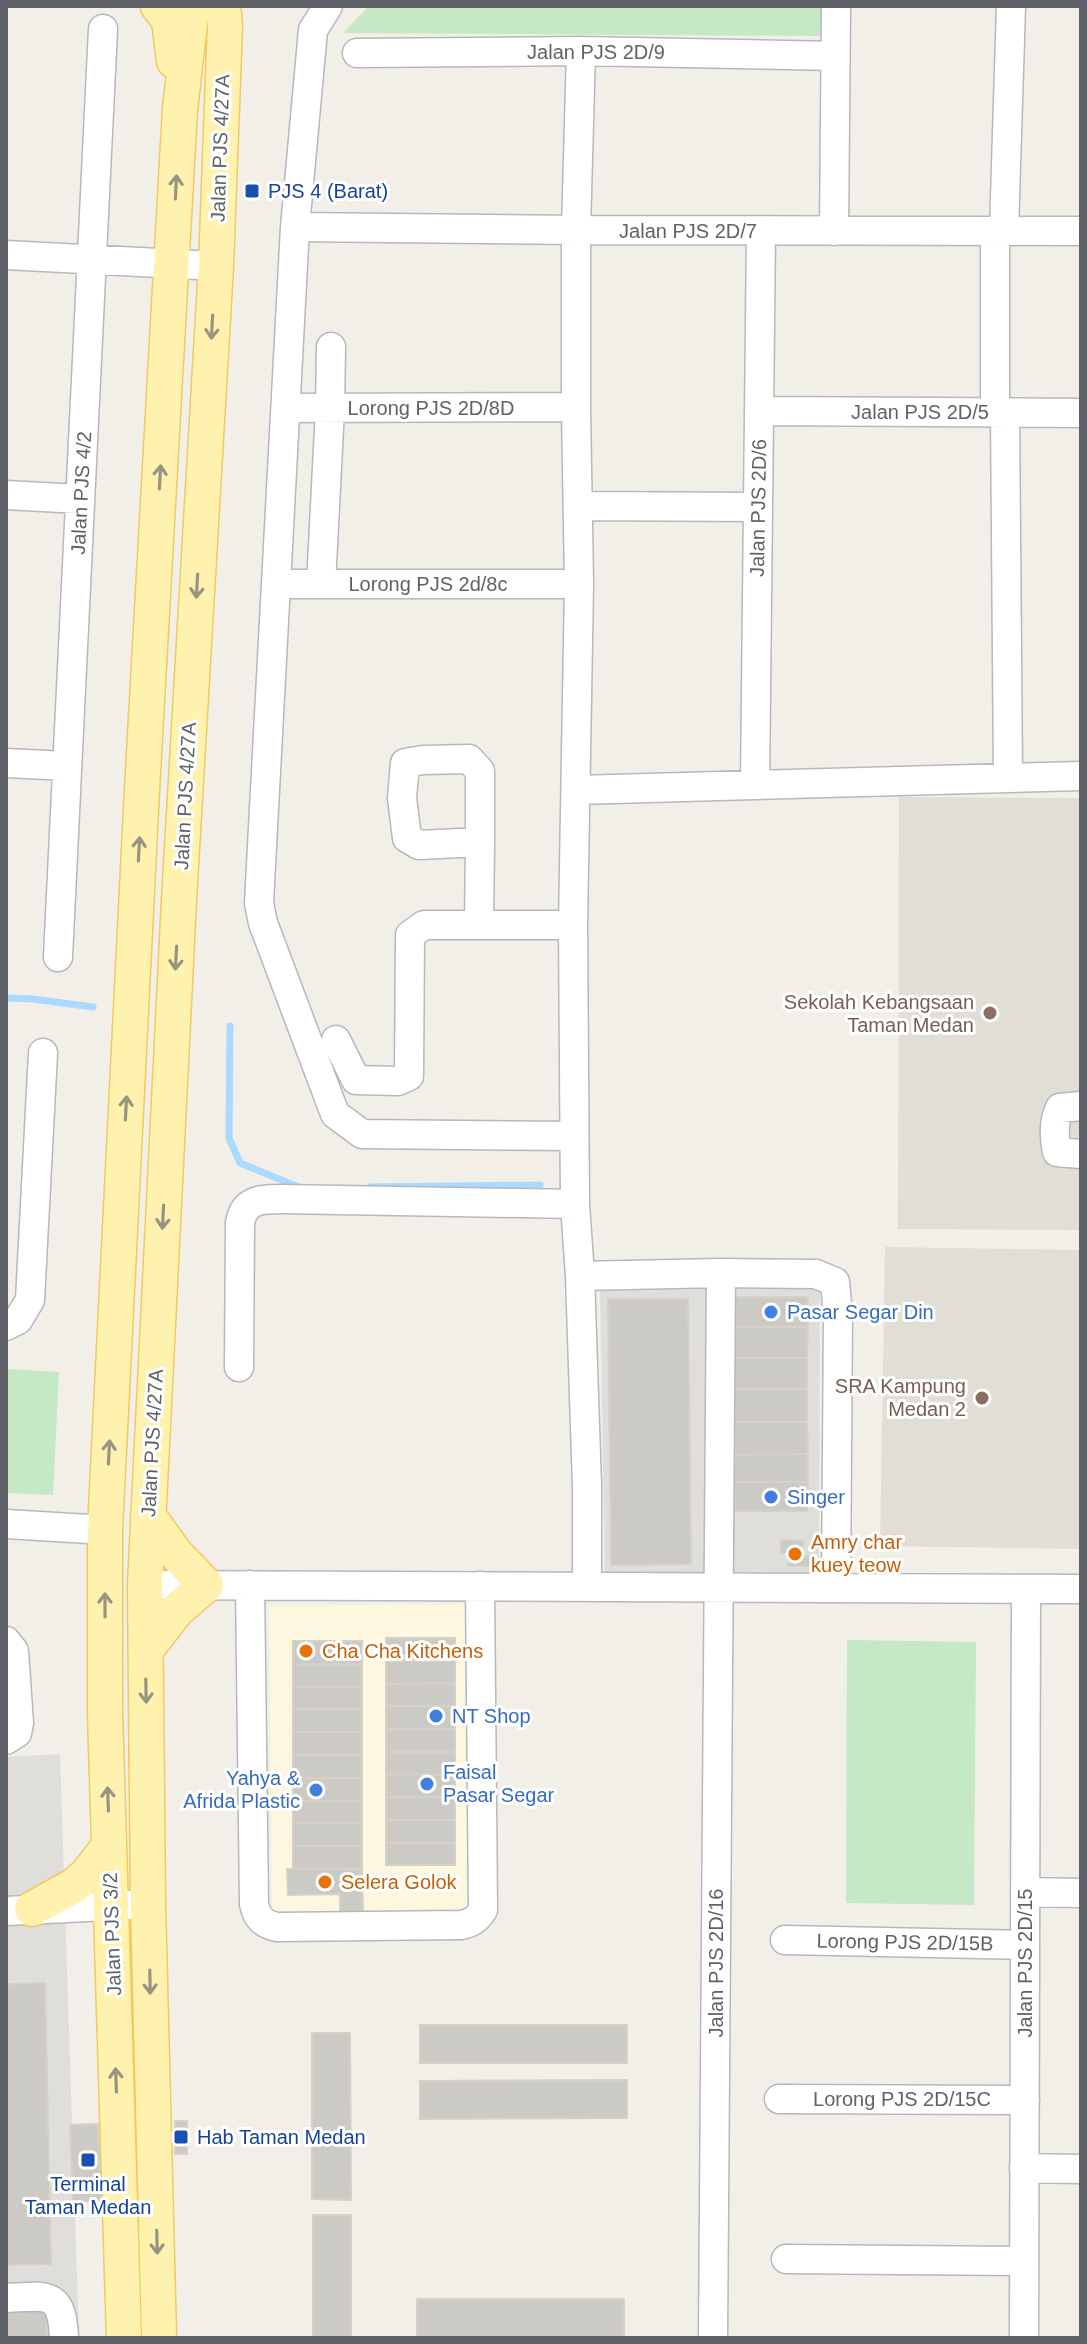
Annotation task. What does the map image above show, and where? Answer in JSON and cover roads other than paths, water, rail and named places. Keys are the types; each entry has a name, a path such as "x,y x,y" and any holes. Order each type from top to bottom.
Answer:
{"main road":[{"path":"158,6 169,20 180,109"},
{"name":"Jalan PJS 4/27A","path":"105,1530 180,109 192,6"},
{"name":"Jalan PJS 4/27A","path":"145,1585 227,12"},
{"path":"142,790 152,802 165,809 176,805 185,789"},
{"path":"137,897 150,883 165,877 175,883 179,900"},
{"path":"146,1650 177,1610 206,1585 175,1553 148,1515"},
{"name":"Jalan PJS 3/2","path":"105,1530 105,1711 124,2338"},
{"name":"Jalan PJS 3/2","path":"145,1585 148,1904 159,2338"},
{"path":"19,1910 75,1885 109,1846"}],"street":[{"path":"328,6 313,30 295,227 259,903 263,923 335,1114 362,1134 574,1136"},
{"path":"834,231 836,6"},
{"path":"1008,777 1000,412 1000,230 1011,6"},
{"name":"Jalan PJS 4/2","path":"58,957 103,29"},
{"path":"581,51 576,230 579,584 573,925 575,1204 587,1486 587,1587"},
{"name":"Jalan PJS 2D/9","path":"357,53 581,51 835,56"},
{"name":"Jalan PJS 2D/7","path":"295,227 1081,231"},
{"name":"Jalan PJS 2D/6","path":"755,785 761,231"},
{"path":"6,255 216,266"},
{"path":"321,584 331,347"},
{"name":"Lorong PJS 2D/8D","path":"286,408 576,407"},
{"name":"Jalan PJS 2D/5","path":"759,411 1081,413"},
{"path":"6,495 80,499"},
{"path":"579,506 758,507"},
{"name":"Lorong PJS 2d/8c","path":"277,584 579,584"},
{"path":"6,763 67,766"},
{"path":"577,790 1081,776"},
{"path":"479,924 480,842"},
{"path":"336,1040 356,1080 398,1081 409,1076 410,935 424,925 573,925"},
{"path":"6,1326 18,1320 30,1300 43,1053"},
{"path":"1081,1106 1060,1108 1056,1115 1054,1139 1057,1152 1081,1154"},
{"path":"239,1367 240,1223 247,1206 255,1201 575,1204"},
{"name":"Jalan PJS 2D/16","path":"713,2338 721,1273"},
{"path":"580,1276 816,1274 835,1282 838,1314 836,1588"},
{"path":"6,1524 105,1530"},
{"path":"145,1585 1081,1589"},
{"path":"250,1585 254,1904 261,1920 277,1927 461,1925 478,1918 483,1910 480,1586"},
{"name":"Jalan PJS 2D/15","path":"1024,2338 1026,1589"},
{"path":"6,1641 14,1651 19,1723 17,1733 6,1740"},
{"path":"1025,1892 1081,1893"},
{"path":"19,1910 148,1904"},
{"name":"Lorong PJS 2D/15B","path":"785,1940 1025,1945"},
{"name":"Lorong PJS 2D/15C","path":"779,2099 1025,2100"},
{"path":"1024,2168 1081,2169"},
{"path":"786,2259 1024,2261"},
{"path":"6,2298 39,2297 56,2303 61,2310 64,2338"}],"waterway":[{"path":"6,998 93,1007"},
{"path":"230,1026 229,1138 240,1163 301,1188"},
{"path":"370,1187 540,1185"}],"place":[{"name":"PJS 4 (Barat)","path":"252,191"},
{"name":"Sekolah Kebangsaan Taman Medan","path":"990,1013"},
{"name":"Pasar Segar Din","path":"771,1312"},
{"name":"SRA Kampung Medan 2","path":"982,1398"},
{"name":"Singer","path":"771,1497"},
{"name":"Amry char kuey teow","path":"795,1554"},
{"name":"Cha Cha Kitchens","path":"306,1651"},
{"name":"NT Shop","path":"436,1716"},
{"name":"Faisal Pasar Segar","path":"427,1784"},
{"name":"Yahya & Afrida Plastic","path":"316,1790"},
{"name":"Selera Golok","path":"325,1882"},
{"name":"Hab Taman Medan","path":"181,2137"},
{"name":"Terminal Taman Medan","path":"88,2160"}]}
